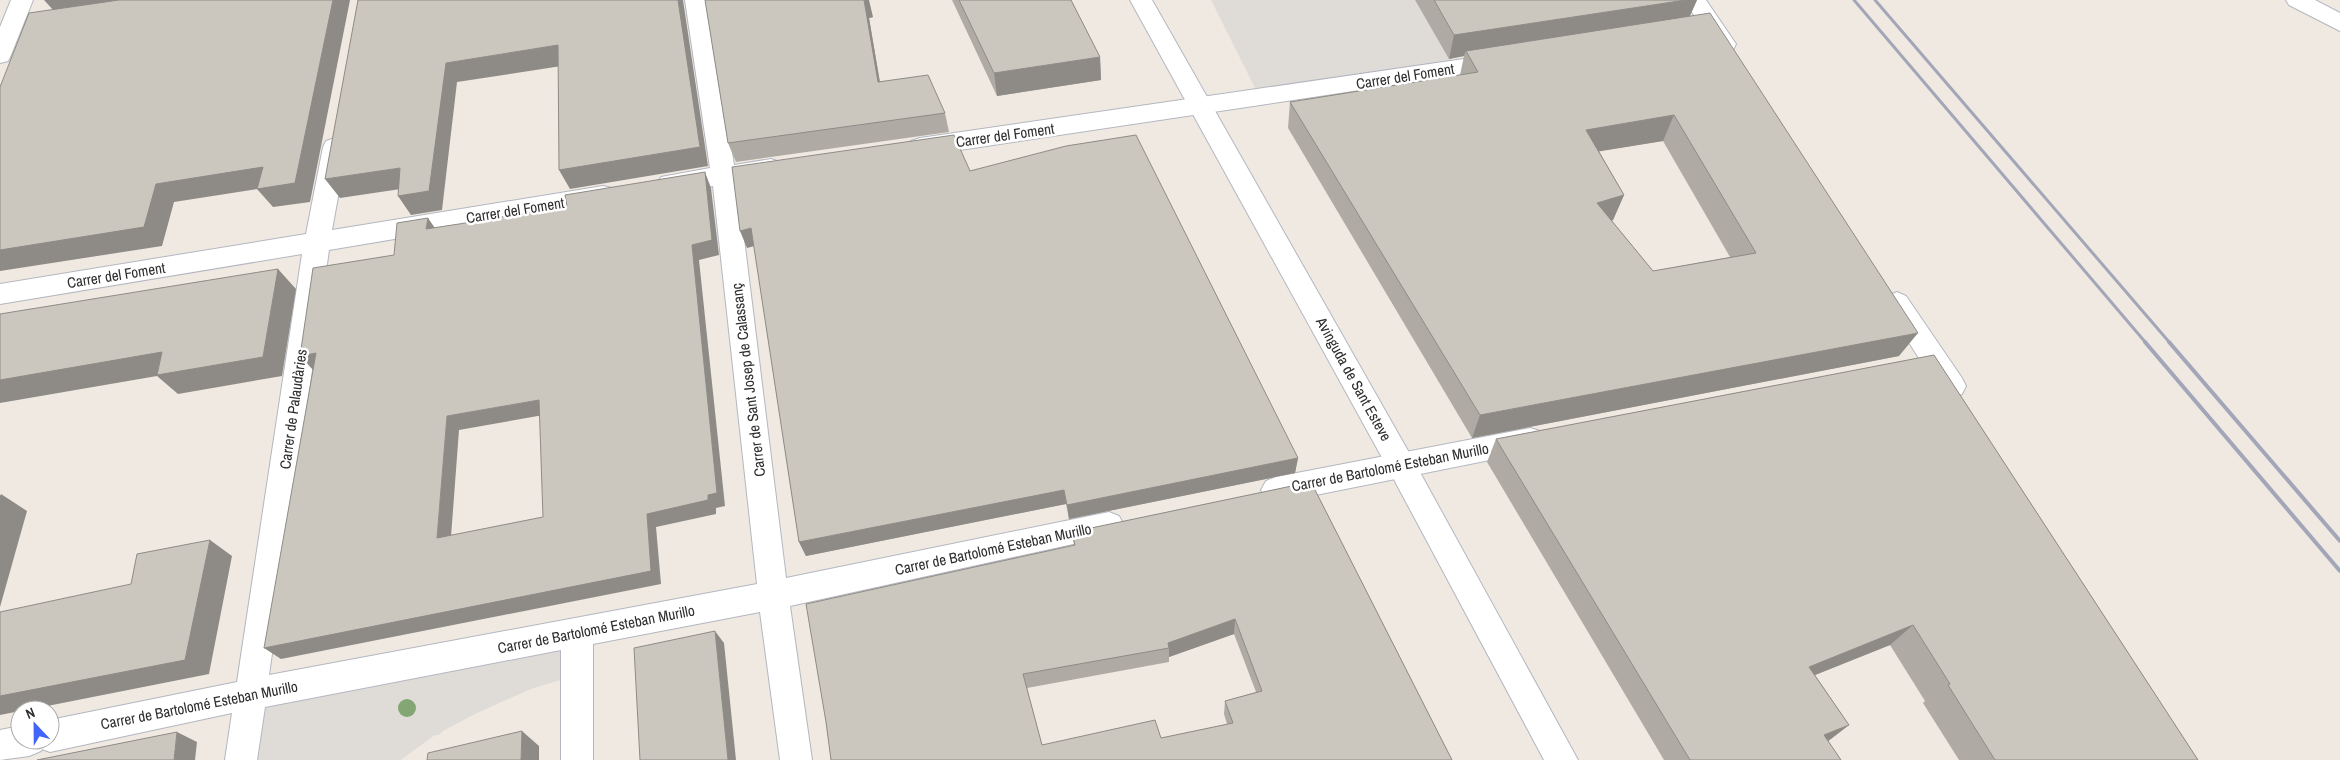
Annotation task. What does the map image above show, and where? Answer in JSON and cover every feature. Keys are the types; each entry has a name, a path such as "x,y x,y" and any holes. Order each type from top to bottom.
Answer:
{"street":[{"path":"0,55 14,28 22,0"},
{"name":"Carrer de Sant Josep de Calassanç","path":"696,0 724,175 773,595 796,760"},
{"name":"Avinguda de Sant Esteve","path":"1141,0 1401,464 1562,760"},
{"path":"1695,0 1704,29 1741,68"},
{"path":"2297,0 2340,23"},
{"name":"Carrer del Foment","path":"900,150 1523,58"},
{"name":"Carrer de Palaudàries","path":"241,760 317,243 339,122"},
{"name":"Carrer del Foment","path":"0,294 792,165"},
{"path":"1882,281 1965,406"},
{"path":"1910,368 1937,362"},
{"name":"Carrer de Bartolomé Esteban Murillo","path":"1251,495 1558,434"},
{"name":"Carrer de Bartolomé Esteban Murillo","path":"60,734 251,694 773,595 1134,520"},
{"path":"577,633 577,760"}],"shaded area":[{"path":"1211,0 1415,0 1456,68 1260,98"},
{"path":"577,633 577,675 531,689 477,713 439,735 435,735 401,760 241,760 251,694"}],"building":[{"path":"119,0 333,0 295,183 257,189 263,167 156,184 144,227 0,250 0,87 29,13"},
{"path":"358,0 678,0 700,147 559,170 558,45 446,63 429,191 398,196 400,168 325,179"},
{"path":"705,0 864,0 878,82 928,75 945,113 728,143"},
{"path":"959,0 1071,0 1100,57 994,73"},
{"path":"1434,0 1686,0 1454,35"},
{"path":"1710,13 1918,333 1480,415 1290,102 1478,72 1466,51","holes":["1674,115 1756,253 1653,271 1597,203 1624,195 1586,130"]},
{"path":"954,135 970,171 1066,146 1136,135 1298,458 1067,505 1064,490 799,542 751,228 740,231 732,167"},
{"path":"705,172 712,240 692,245 717,493 708,495 708,500 647,514 651,571 264,648 316,353 300,356 313,268 394,255 397,223 428,218 426,229 567,206 565,195","holes":["539,400 543,517 437,538 447,416"]},
{"path":"278,269 263,357 157,375 162,352 0,380 0,314"},
{"path":"1934,355 2198,760 1995,760 1913,625 1809,667 1849,725 1824,735 1841,760 1690,760 1496,439"},
{"path":"1311,482 1452,760 831,760 806,604 1075,545 1072,532","holes":["1235,619 1262,691 1225,701 1233,723 1161,738 1155,720 1042,745 1023,674 1169,648 1168,643"]},
{"path":"210,540 185,660 0,696 0,612 131,584 137,554"},
{"path":"715,631 728,760 640,760 634,648"},
{"path":"522,731 521,760 427,760 428,753"},
{"path":"177,732 174,760 37,760"}],"railway":[{"path":"1854,0 2146,343"},
{"path":"1875,0 2170,343"},
{"path":"2145,342 2340,571"},
{"path":"2169,342 2340,541"}]}
